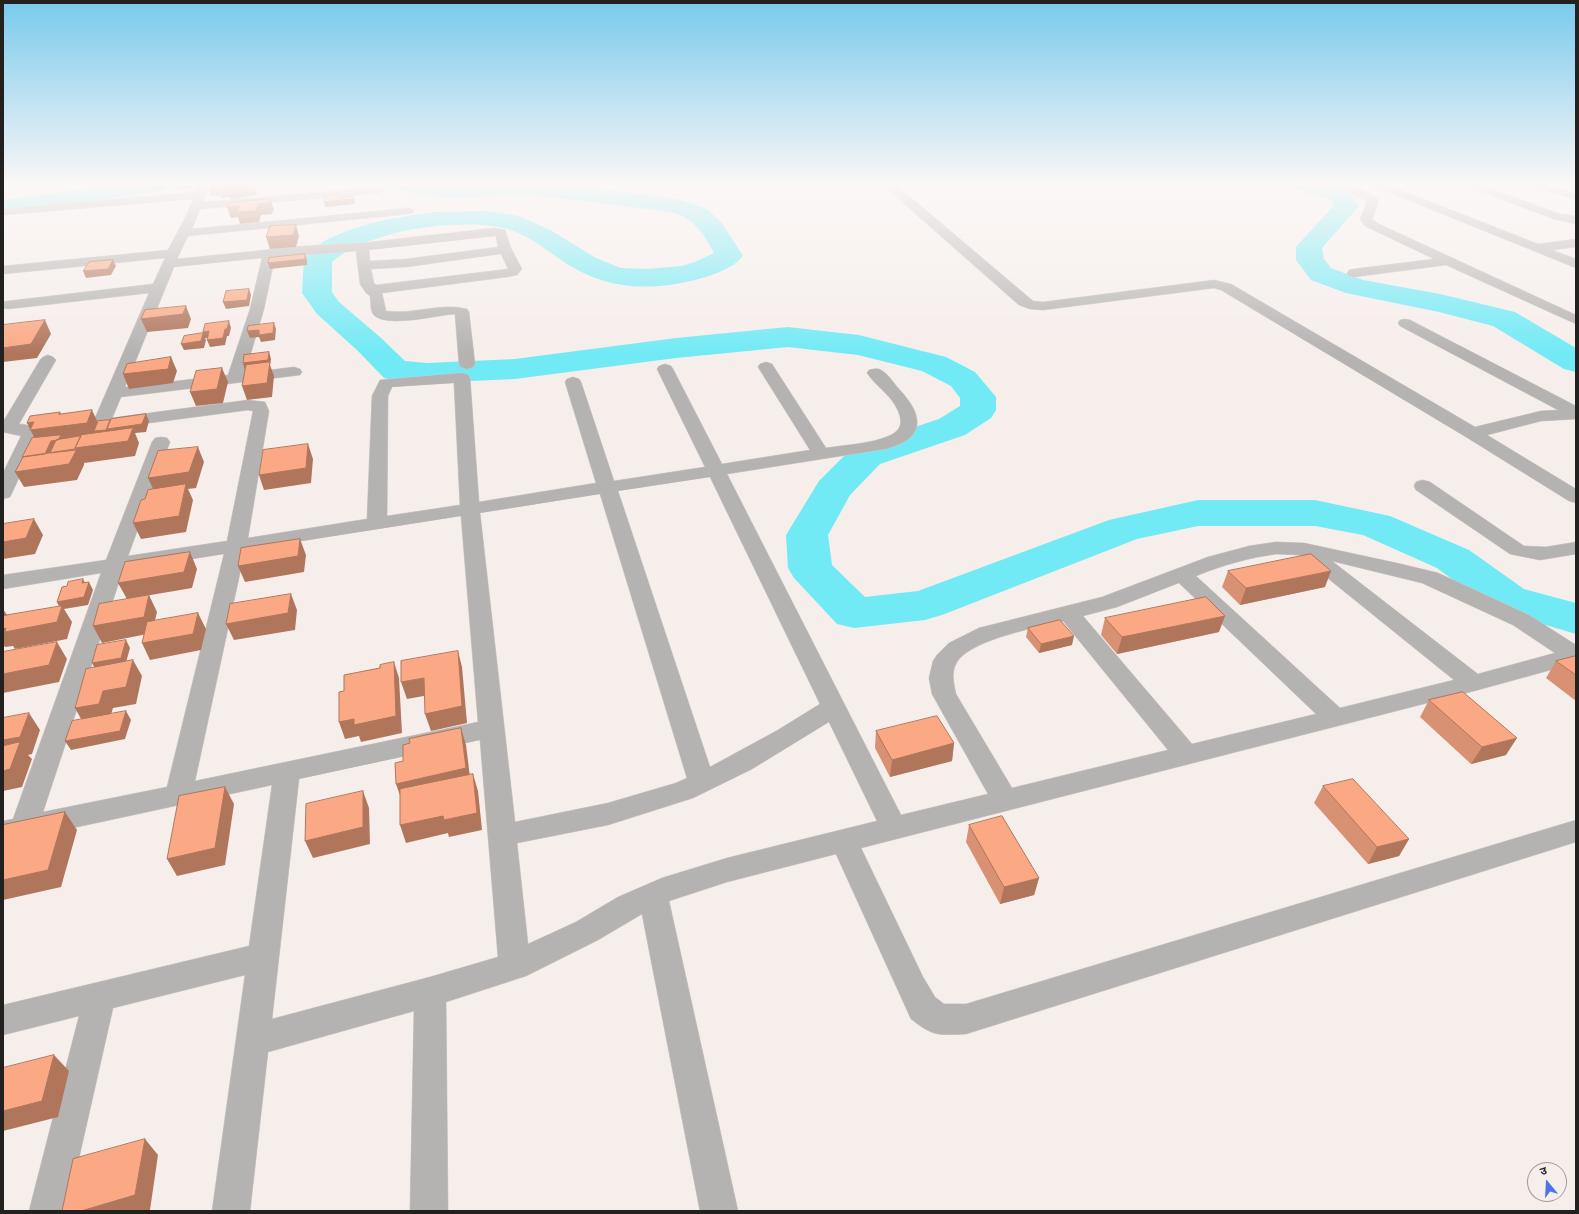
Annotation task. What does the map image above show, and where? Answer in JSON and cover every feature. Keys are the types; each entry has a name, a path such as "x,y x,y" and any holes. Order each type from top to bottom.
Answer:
{"street":[{"path":"179,242 170,259 115,393 93,426 248,404 259,406 261,410 236,546 179,794"},
{"path":"3,270 269,254 409,242"},
{"path":"371,290 512,272 515,269 503,242"},
{"path":"955,242 1024,302 1030,305 1043,306 1207,285 1220,285 1226,287 1472,433 1576,497"},
{"path":"1407,242 1576,320"},
{"path":"1520,242 1576,264"},
{"path":"1535,248 1576,243"},
{"path":"362,247 367,284 377,295 380,312 382,315 388,316 459,310 462,312 467,364"},
{"path":"364,265 406,263 506,250"},
{"path":"235,378 257,309 269,254"},
{"path":"1354,273 1447,261"},
{"path":"8,305 158,288"},
{"path":"1405,323 1576,413"},
{"path":"6,429 48,360"},
{"path":"766,367 822,455"},
{"path":"665,369 894,828"},
{"path":"115,393 294,372"},
{"path":"3,582 885,444 902,436 910,426 910,416 903,404 875,372"},
{"path":"377,524 380,396 386,384 462,378 470,510 515,966"},
{"path":"573,382 702,782"},
{"path":"1472,433 1541,416 1576,413"},
{"path":"3,493 38,433 22,429 6,429"},
{"path":"13,830 161,442"},
{"path":"1423,486 1517,550 1530,555 1546,554 1576,548"},
{"path":"1005,800 944,694 941,678 945,661 957,648 987,633 1017,624 1069,613 1109,602 1215,561 1249,552 1276,548 1304,549 1401,570 1430,578 1521,620 1576,655"},
{"path":"1304,549 1474,683"},
{"path":"1182,574 1336,718"},
{"path":"1069,613 1187,755"},
{"path":"254,1040 430,992 515,966 587,931 629,906 672,887 727,870 1336,718 1576,655"},
{"path":"502,834 608,814 684,791 743,762 787,737 834,707"},
{"path":"13,830 492,728"},
{"path":"231,1211 287,772"},
{"path":"844,841 923,1008 938,1020 966,1019 1576,831"},
{"path":"654,895 719,1211"},
{"path":"3,1020 264,956"},
{"path":"429,1211 430,992"},
{"path":"48,1211 100,996"}],"building":[{"path":"305,254 305,259 268,263 269,258"},
{"path":"113,260 108,269 83,271 89,262"},
{"path":"249,289 247,300 223,302 226,291"},
{"path":"186,306 183,314 141,319 145,310"},
{"path":"45,320 31,344 3,348 3,325"},
{"path":"229,321 223,338 207,340 209,331 203,332 205,324"},
{"path":"274,323 273,333 259,335 259,330 247,331 248,326"},
{"path":"203,333 201,341 181,344 184,336"},
{"path":"269,352 268,360 243,363 244,355"},
{"path":"171,357 168,369 123,374 127,364"},
{"path":"270,362 267,383 242,386 246,365"},
{"path":"222,368 217,389 190,392 196,371"},
{"path":"92,410 87,423 30,430 34,422 27,423 30,416"},
{"path":"146,414 142,424 107,429 111,419"},
{"path":"110,420 106,430 94,431 98,421"},
{"path":"133,428 128,441 75,448 81,435"},
{"path":"61,435 58,440 51,441 45,454 22,457 32,438"},
{"path":"81,436 75,448 76,450 50,453 56,440"},
{"path":"308,444 306,468 259,475 263,450"},
{"path":"198,447 189,472 148,478 158,451"},
{"path":"77,449 69,464 15,472 23,457"},
{"path":"186,484 179,516 133,523 141,500 145,499 148,490"},
{"path":"34,519 26,538 3,542 3,524"},
{"path":"300,539 298,556 238,566 241,548"},
{"path":"190,552 184,572 118,583 125,562"},
{"path":"1311,554 1331,571 1246,588 1228,571"},
{"path":"83,579 82,583 89,582 84,597 57,602 62,587 67,586 68,582"},
{"path":"291,594 288,613 226,624 230,604"},
{"path":"149,595 144,617 93,626 99,604"},
{"path":"1206,597 1225,616 1122,637 1105,618"},
{"path":"62,606 57,622 5,632 6,628 3,629 3,616"},
{"path":"198,613 193,634 142,643 147,622"},
{"path":"1060,620 1074,636 1041,644 1028,628"},
{"path":"126,640 121,658 92,663 97,645"},
{"path":"57,642 49,665 3,674 3,652"},
{"path":"458,651 462,706 425,714 424,678 401,682 401,661"},
{"path":"1576,656 1576,675 1556,661"},
{"path":"133,660 126,687 103,691 99,704 75,708 86,669"},
{"path":"394,662 396,716 354,725 354,719 339,722 339,692 344,691 344,675 380,668 380,665"},
{"path":"1463,692 1517,738 1482,747 1429,700"},
{"path":"126,711 120,731 65,741 72,721"},
{"path":"29,713 20,737 3,740 3,718"},
{"path":"937,716 954,743 892,760 876,731"},
{"path":"461,728 466,768 396,784 395,763 403,761 403,745 410,743 409,739"},
{"path":"20,742 10,769 3,771 3,746"},
{"path":"473,774 477,813 444,820 443,816 400,825 400,789"},
{"path":"1353,779 1409,839 1377,847 1323,786"},
{"path":"225,787 215,848 167,859 179,796"},
{"path":"363,791 363,827 305,841 306,804"},
{"path":"65,812 48,870 3,880 3,825"},
{"path":"1002,816 1039,878 1004,887 969,825"},
{"path":"54,1055 42,1101 3,1111 3,1068"},
{"path":"145,1139 135,1195 81,1211 62,1211 73,1159"}],"waterway":[{"path":"345,242 334,247 318,259 317,293 328,308 369,344 396,371 427,373 515,369 676,348 788,337 859,345 934,364 963,379 978,397 978,410 952,427 866,456 833,490 807,535 810,568 854,613 925,605 1124,529 1198,513 1315,513 1375,525 1453,559 1508,599 1576,619"},
{"path":"552,242 597,270 621,277 637,278 690,273 705,268 729,256 721,242"},
{"path":"1314,242 1309,247 1310,260 1321,274 1356,287 1440,303 1504,319 1576,362"}]}
